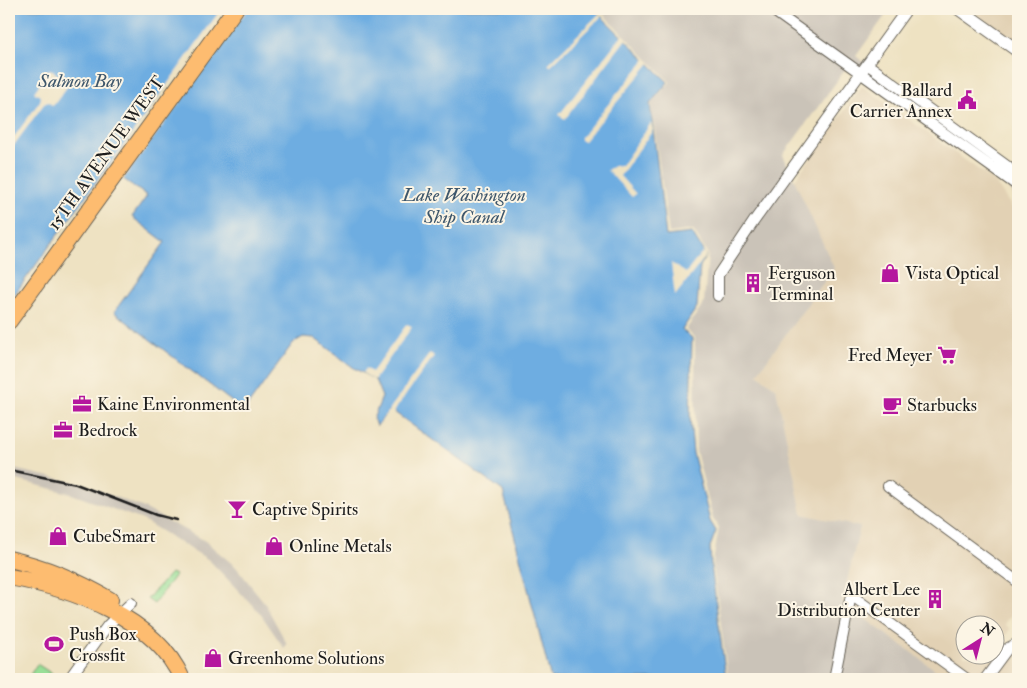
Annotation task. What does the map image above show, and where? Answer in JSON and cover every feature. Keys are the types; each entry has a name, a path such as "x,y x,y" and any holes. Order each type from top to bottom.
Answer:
{"main road":[{"name":"15TH AVENUE WEST","path":"9,321 235,9"},
{"path":"9,559 31,564 70,579 126,608 167,655 182,679"},
{"path":"9,577 54,587 126,608"}],"street":[{"path":"771,9 864,68 1007,166 1018,179"},
{"path":"718,296 718,275 759,213 907,9"},
{"path":"959,9 1018,51"},
{"path":"864,68 882,90 1018,186"},
{"path":"888,486 1018,582"},
{"path":"834,679 850,595 967,679"},
{"path":"69,679 108,625 126,608"},
{"path":"985,679 1008,648 1018,643"}],"shaded area":[{"path":"598,9 890,9 856,56 881,78 1018,181 1018,202 1004,180 850,63 783,155 834,268 757,374 776,388 802,514 860,527 842,602 948,679 728,679 713,563 719,527 713,519 696,451 695,338 686,330 704,302 708,254 693,230 669,233 651,104 670,82"},
{"path":"970,9 1018,9 1018,44"},
{"path":"862,86 994,181 1018,216 1018,605 1005,624 1010,629 1004,638 1004,616 954,616 954,666 1004,666 1004,644 1018,655 1018,679 948,679 842,602 860,527 802,514 776,388 757,374 834,268 794,181"},
{"path":"9,468 82,484 144,508 205,541 236,567 264,602 287,644 284,648 260,613 209,560 143,520 69,493 9,478"}],"green space":[{"path":"171,573 175,575 154,604 147,599"},
{"path":"37,664 57,677 55,679 36,679 30,675"}],"water":[{"name":"Lake Washington Ship Canal","path":"9,9 594,9 668,82 650,104 666,236 692,233 706,256 700,266 697,307 682,330 692,338 690,418 693,453 710,521 716,531 710,547 711,565 726,679 551,679 503,491 390,409 377,426 373,419 382,397 375,380 354,368 314,338 303,337 293,343 244,411 114,312 165,242 132,217 147,196 107,167 9,302"}],"pier":[{"path":"221,9 248,9 122,181 107,170 9,305"},
{"path":"599,14 602,16 550,66 548,64"},
{"path":"622,35 626,39 565,119 559,115"},
{"path":"646,59 650,63 584,141 581,141 581,137"},
{"path":"50,69 70,83 53,106 48,102 44,104 9,152 9,144 40,101 41,97 34,92"},
{"path":"651,123 653,130 620,176 636,194 632,197 607,170 614,166 621,166"},
{"path":"703,251 706,256 675,296 671,263 686,273"},
{"path":"407,324 412,327 374,380 363,373 366,368 372,372"},
{"path":"430,353 434,356 392,414 390,413 379,428 376,428"}],"railway":[{"path":"9,470 76,484 156,515 176,520"}],"place":[{"name":"Ballard Carrier Annex","path":"967,100"},
{"name":"Vista Optical","path":"890,273"},
{"name":"Ferguson Terminal","path":"753,283"},
{"name":"Fred Meyer","path":"947,355"},
{"name":"Kaine Environmental","path":"82,404"},
{"name":"Starbucks","path":"892,405"},
{"name":"Bedrock","path":"63,430"},
{"name":"Captive Spirits","path":"237,509"},
{"name":"CubeSmart","path":"58,536"},
{"name":"Online Metals","path":"274,546"},
{"name":"Albert Lee Distribution Center","path":"935,599"},
{"name":"Push Box Crossfit","path":"54,644"},
{"name":"Greenhome Solutions","path":"213,658"}],"water label":[{"name":"Salmon Bay","path":"80,80"}]}
